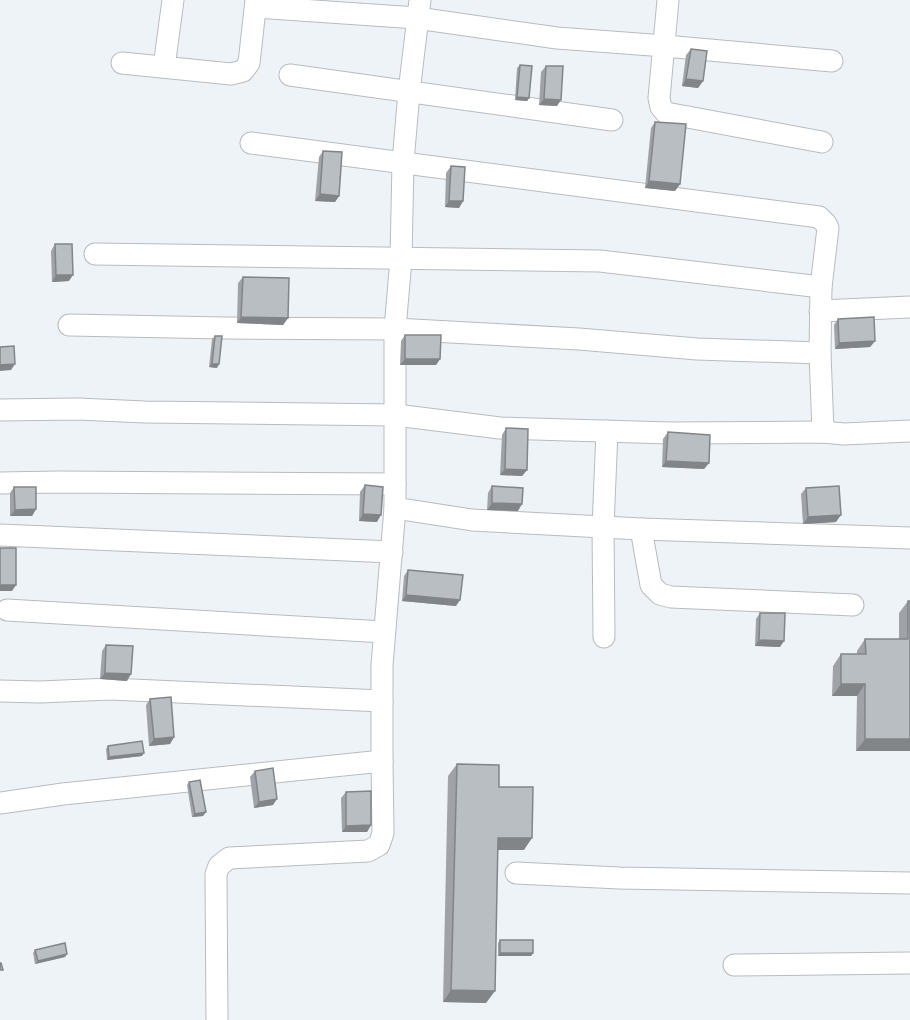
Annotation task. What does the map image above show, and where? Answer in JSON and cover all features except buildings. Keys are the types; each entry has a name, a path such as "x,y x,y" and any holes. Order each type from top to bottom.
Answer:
{"street":[{"path":"164,67 174,0"},
{"path":"668,0 660,98 661,107 666,113 822,142"},
{"path":"122,63 231,74 243,71 249,63 256,4 418,9 557,38 832,61"},
{"path":"217,1020 216,874 223,861 229,858 368,851 379,845 383,833 384,632 395,508 394,329 401,259 403,162 418,9"},
{"path":"290,75 612,120"},
{"path":"251,143 814,215 823,220 828,228 820,311 823,432"},
{"path":"94,254 600,261 821,287"},
{"path":"820,311 910,307"},
{"path":"69,325 394,329 579,339 697,349 820,353"},
{"path":"0,410 78,409 396,415 500,428 670,433 823,432 844,434 910,431"},
{"path":"604,637 603,527 607,431"},
{"path":"0,483 395,484"},
{"path":"395,508 472,520 641,529 910,538"},
{"path":"641,529 651,585 660,594 670,597 853,605"},
{"path":"0,535 392,552"},
{"path":"7,610 384,632"},
{"path":"0,691 110,689 382,701"},
{"path":"0,803 63,794 382,761"},
{"path":"516,873 620,878 910,883"},
{"path":"734,965 910,963"}]}
